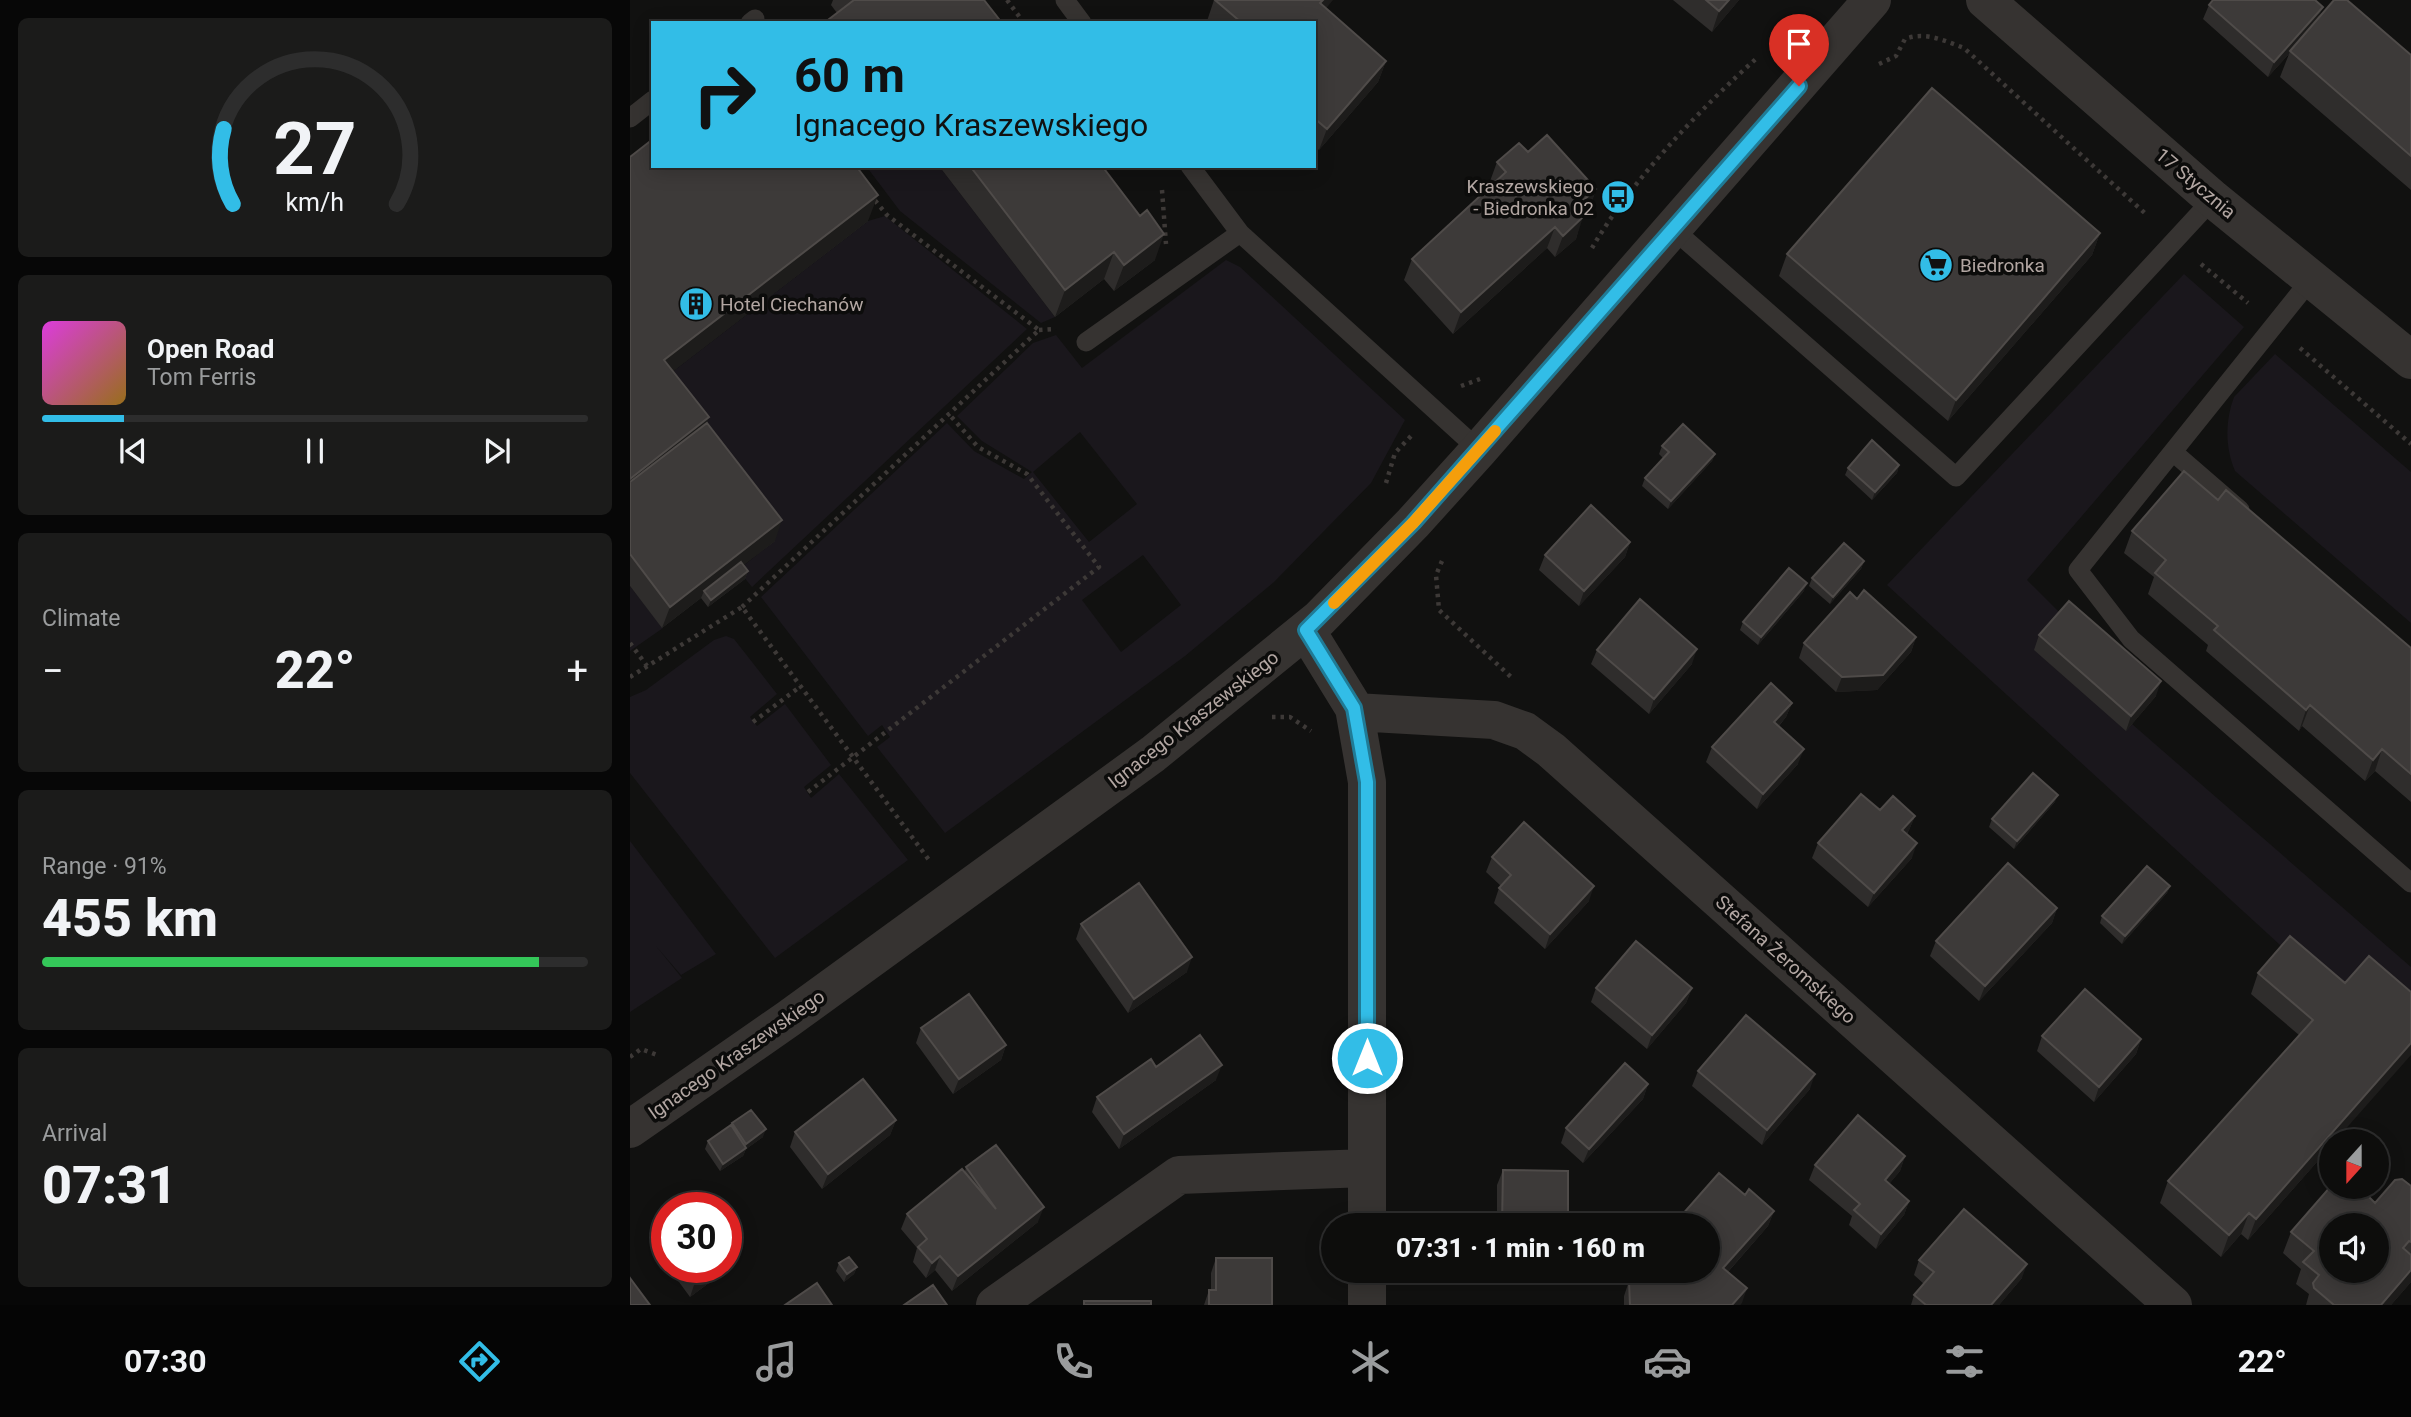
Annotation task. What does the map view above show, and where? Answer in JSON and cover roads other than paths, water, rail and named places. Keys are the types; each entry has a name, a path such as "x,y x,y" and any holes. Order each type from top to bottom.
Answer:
{"street":[{"name":"Ignacego Kraszewskiego","path":"630,1129 788,1019 1153,754 1306,630 1413,523 1479,450 1872,0"},
{"name":"17 Stycznia","path":"1985,0 2213,200 2411,360"},
{"path":"1306,630 1355,712 1367,782 1367,1213"},
{"name":"Stefana Żeromskiego","path":"1355,712 1494,720 1534,737 2174,1305"},
{"path":"995,1305 1179,1175 1367,1168"},
{"path":"1367,1283 1367,1305"}],"lane":[{"path":"1065,0 1081,21"},
{"path":"630,118 651,102"},
{"path":"1191,168 1240,233 1479,450"},
{"path":"1673,229 1956,477 2213,200"},
{"path":"1086,342 1169,287 1240,233"},
{"path":"2312,278 2078,570 2131,639 2411,883"},
{"path":"2173,452 2256,523"}],"place":[{"name":"Kraszewskiego - Biedronka 02","path":"1618,197"},
{"name":"Biedronka","path":"1936,265"},
{"name":"Hotel Ciechanów","path":"696,304"}]}
